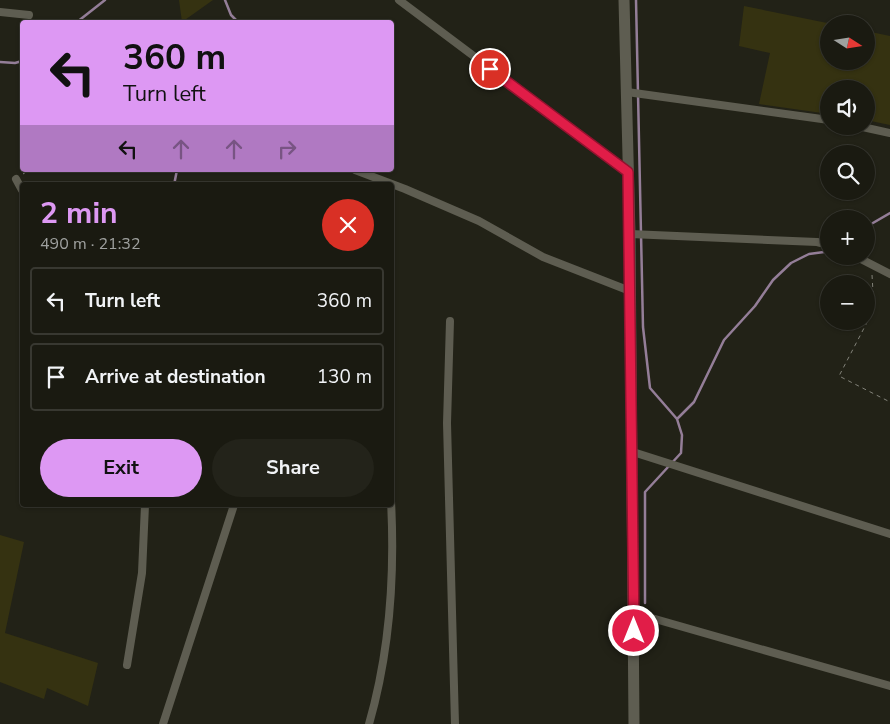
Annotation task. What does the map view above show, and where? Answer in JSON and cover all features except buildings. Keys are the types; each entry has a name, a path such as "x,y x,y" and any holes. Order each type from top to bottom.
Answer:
{"main road":[{"path":"624,0 630,234 634,724"}],"street":[{"path":"399,0 628,172"},
{"path":"0,12 29,14"},
{"path":"627,92 820,119"},
{"path":"875,130 890,133"},
{"path":"360,172 387,182"},
{"path":"16,178 20,186"},
{"path":"394,185 479,221 543,256 630,292"},
{"path":"630,234 820,243"},
{"path":"873,265 890,274"},
{"path":"450,321 447,423 455,724"},
{"path":"633,452 890,534"},
{"path":"127,665 142,572 145,507"},
{"path":"163,724 233,507"},
{"path":"369,724 376,702 388,640 392,586 391,507"},
{"path":"634,613 890,686"}],"path":[{"path":"871,265 874,309 839,376 890,402"}],"shaded area":[{"path":"179,0 213,0 185,20 182,20"},
{"path":"744,6 820,22 820,70 875,70 875,33 890,36 890,125 875,122 875,80 820,80 820,113 759,104 770,53 739,46"},
{"path":"0,535 24,542 5,633 98,663 88,706 47,688 44,699 0,682"}],"waterway":[{"path":"80,20 105,0"},
{"path":"225,0 231,15 236,20"},
{"path":"636,0 643,327 650,388 677,419 682,435 681,453 645,492 645,603"},
{"path":"0,62 20,62"},
{"path":"175,182 177,172"},
{"path":"875,222 890,213"},
{"path":"677,419 694,402 724,340 755,306 773,280 791,263 809,254 820,253"}],"route":[{"path":"490,69 628,172 634,631"}]}
